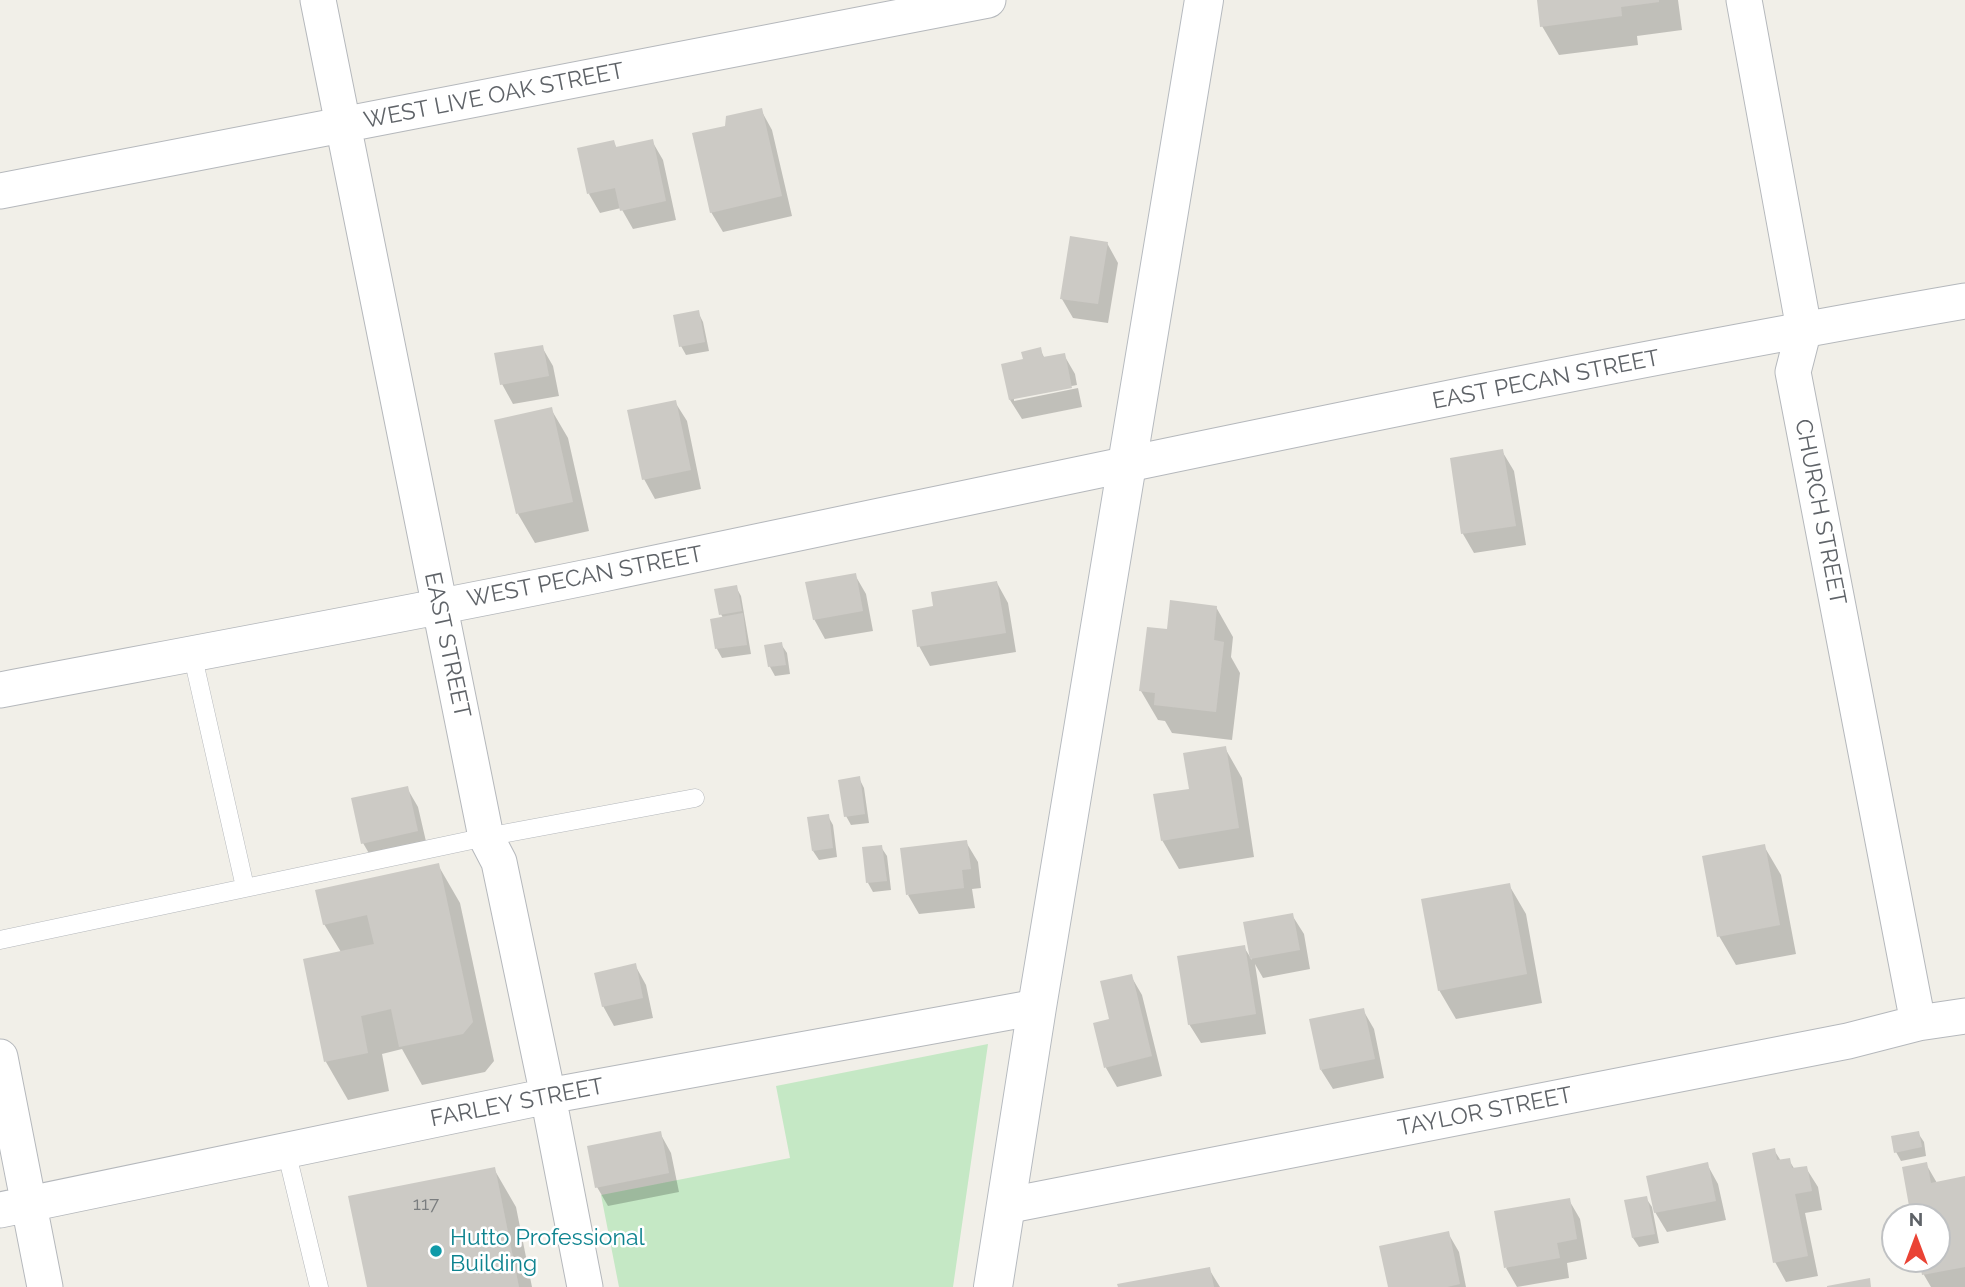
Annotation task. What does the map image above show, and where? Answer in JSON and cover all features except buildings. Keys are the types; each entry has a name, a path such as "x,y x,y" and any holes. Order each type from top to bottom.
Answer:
{"main road":[{"path":"993,1287 1205,0"}],"street":[{"name":"EAST STREET","path":"318,0 485,837 499,862 548,1096 584,1287"},
{"name":"WEST LIVE OAK STREET","path":"0,191 988,0"},
{"name":"CHURCH STREET","path":"1744,0 1804,329 1793,372 1918,1023"},
{"name":"EAST PECAN STREET","path":"1127,464 1804,329 1965,301"},
{"name":"WEST PECAN STREET","path":"0,690 597,575 1127,464"},
{"name":"FARLEY STREET","path":"15,1207 548,1096 1037,1007"},
{"name":"TAYLOR STREET","path":"1005,1206 1848,1041 1918,1023 1965,1016"},
{"path":"0,1056 15,1207 45,1287"}],"lane":[{"path":"192,653 245,887"},
{"path":"0,940 485,837 695,798"},
{"path":"286,1150 319,1287"}],"green space":[{"path":"988,1044 953,1287 619,1287 601,1195 790,1158 776,1086"}],"place":[{"name":"Hutto Professional Building","path":"436,1251"}]}
